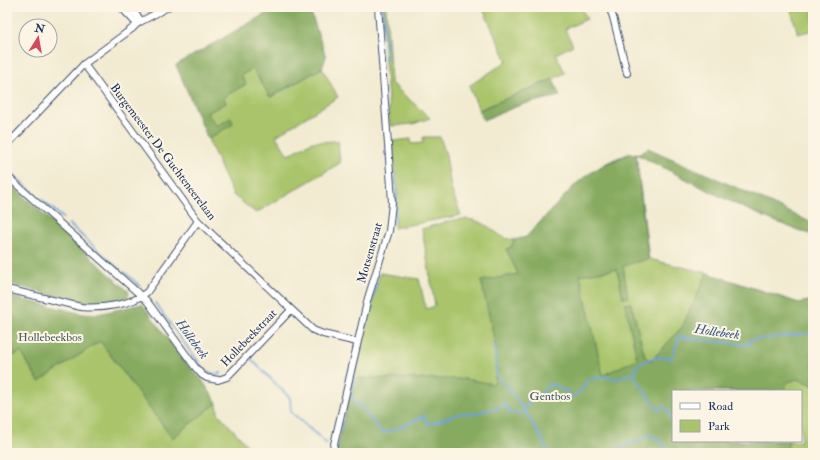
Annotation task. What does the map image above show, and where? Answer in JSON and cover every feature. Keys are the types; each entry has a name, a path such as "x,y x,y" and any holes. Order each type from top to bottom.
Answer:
{"street":[{"path":"121,7 134,22 138,23"},
{"path":"129,7 139,18 138,23"},
{"path":"7,145 84,64 138,23 168,7"},
{"name":"Motsenstraat","path":"332,453 357,342 375,272 389,231 392,203 378,7"},
{"path":"609,7 613,17 627,73"},
{"name":"Burgemeester De Guchteneerelaan","path":"84,64 198,221 309,327 318,333 357,342"},
{"name":"Hollebeekstraat","path":"7,176 149,304 195,367 207,378 218,380 227,377 291,310"},
{"path":"7,289 93,309 115,305 142,297 198,221"}],"green space":[{"path":"281,7 309,7 326,57 322,68 270,97 253,69 241,75 246,84 224,97 226,103 207,113 217,126 231,118 233,124 208,139 176,65 272,10"},
{"path":"381,7 386,7 391,83 430,118 413,124 390,126"},
{"path":"482,7 581,7 587,19 565,29 573,45 556,54 565,73 479,110 469,86 507,61"},
{"path":"790,7 813,7 813,30 798,34"},
{"path":"253,68 271,97 322,68 338,97 276,136 288,155 312,142 338,141 340,163 256,213 233,195 208,139 233,124 231,118 217,127 207,113 226,103 223,97 246,84 240,75"},
{"path":"553,79 560,96 523,104 483,120 479,110"},
{"path":"423,137 440,137 446,155 451,189 461,215 394,228 396,195 392,141 411,139 411,144 423,143"},
{"name":"Gentbos","path":"648,148 813,222 813,235 767,218 723,198 636,154 648,259 623,266 628,297 623,298 617,269 580,275 603,375 637,359 625,304 631,303 645,357 651,361 682,327 707,273 799,303 813,300 813,385 797,379 786,383 786,390 672,390 672,442 789,442 786,453 336,453 353,378 465,379 494,384 494,345 490,319 481,281 518,274 506,249 511,247 514,240 526,237 575,185 587,175 628,154 642,153"},
{"name":"Gentbos","path":"636,153 649,259 707,273 799,303 813,300 813,452 336,453 353,378 380,273 419,279 426,309 435,306 422,229 461,219 467,219 487,226 503,237 517,240 526,238 575,186 604,164 620,157","holes":["631,303 645,358 625,304"]},
{"name":"Hollebeekbos","path":"7,181 129,292 128,297 98,304 81,303 7,283"},
{"name":"Hollebeekbos","path":"7,296 83,314 98,314 142,304 187,364 202,380 217,403 172,438 100,341 39,382 21,352 7,359"},
{"path":"100,341 172,438 217,403 218,413 254,453 7,453 7,359 21,351 39,382"}],"waterway":[{"path":"383,7 386,60"},
{"path":"7,169 36,195"},
{"path":"395,174 397,194 395,221"},
{"path":"41,199 63,218"},
{"path":"69,224 119,269"},
{"path":"124,272 140,286"},
{"path":"365,329 377,282"},
{"name":"Hollebeek","path":"155,303 204,370 216,375 221,373"},
{"name":"Hollebeek","path":"577,394 586,384 587,379 609,377 615,379 636,372 636,366 649,359 657,357 671,359 679,339 678,336 749,345 750,340 813,333"},
{"path":"354,372 362,336"},
{"path":"495,345 496,376 517,399 549,453"},
{"name":"Hollebeek","path":"251,359 290,398 291,412 326,443"},
{"path":"351,396 354,385 354,376"},
{"path":"634,376 658,410 663,406 667,409 672,420"},
{"name":"Hollebeek","path":"521,412 532,399 544,391 550,384 557,386 563,391 568,391 569,397 571,398 576,395"},
{"name":"Hollebeek","path":"350,395 383,433 404,426 424,416 428,425 461,413 470,414 498,408 504,403 508,408 508,412 519,414"},
{"name":"Hollebeek","path":"340,430 342,422"},
{"path":"609,453 650,435 661,442 668,452"},
{"name":"Hollebeek","path":"335,449 340,453"}]}
